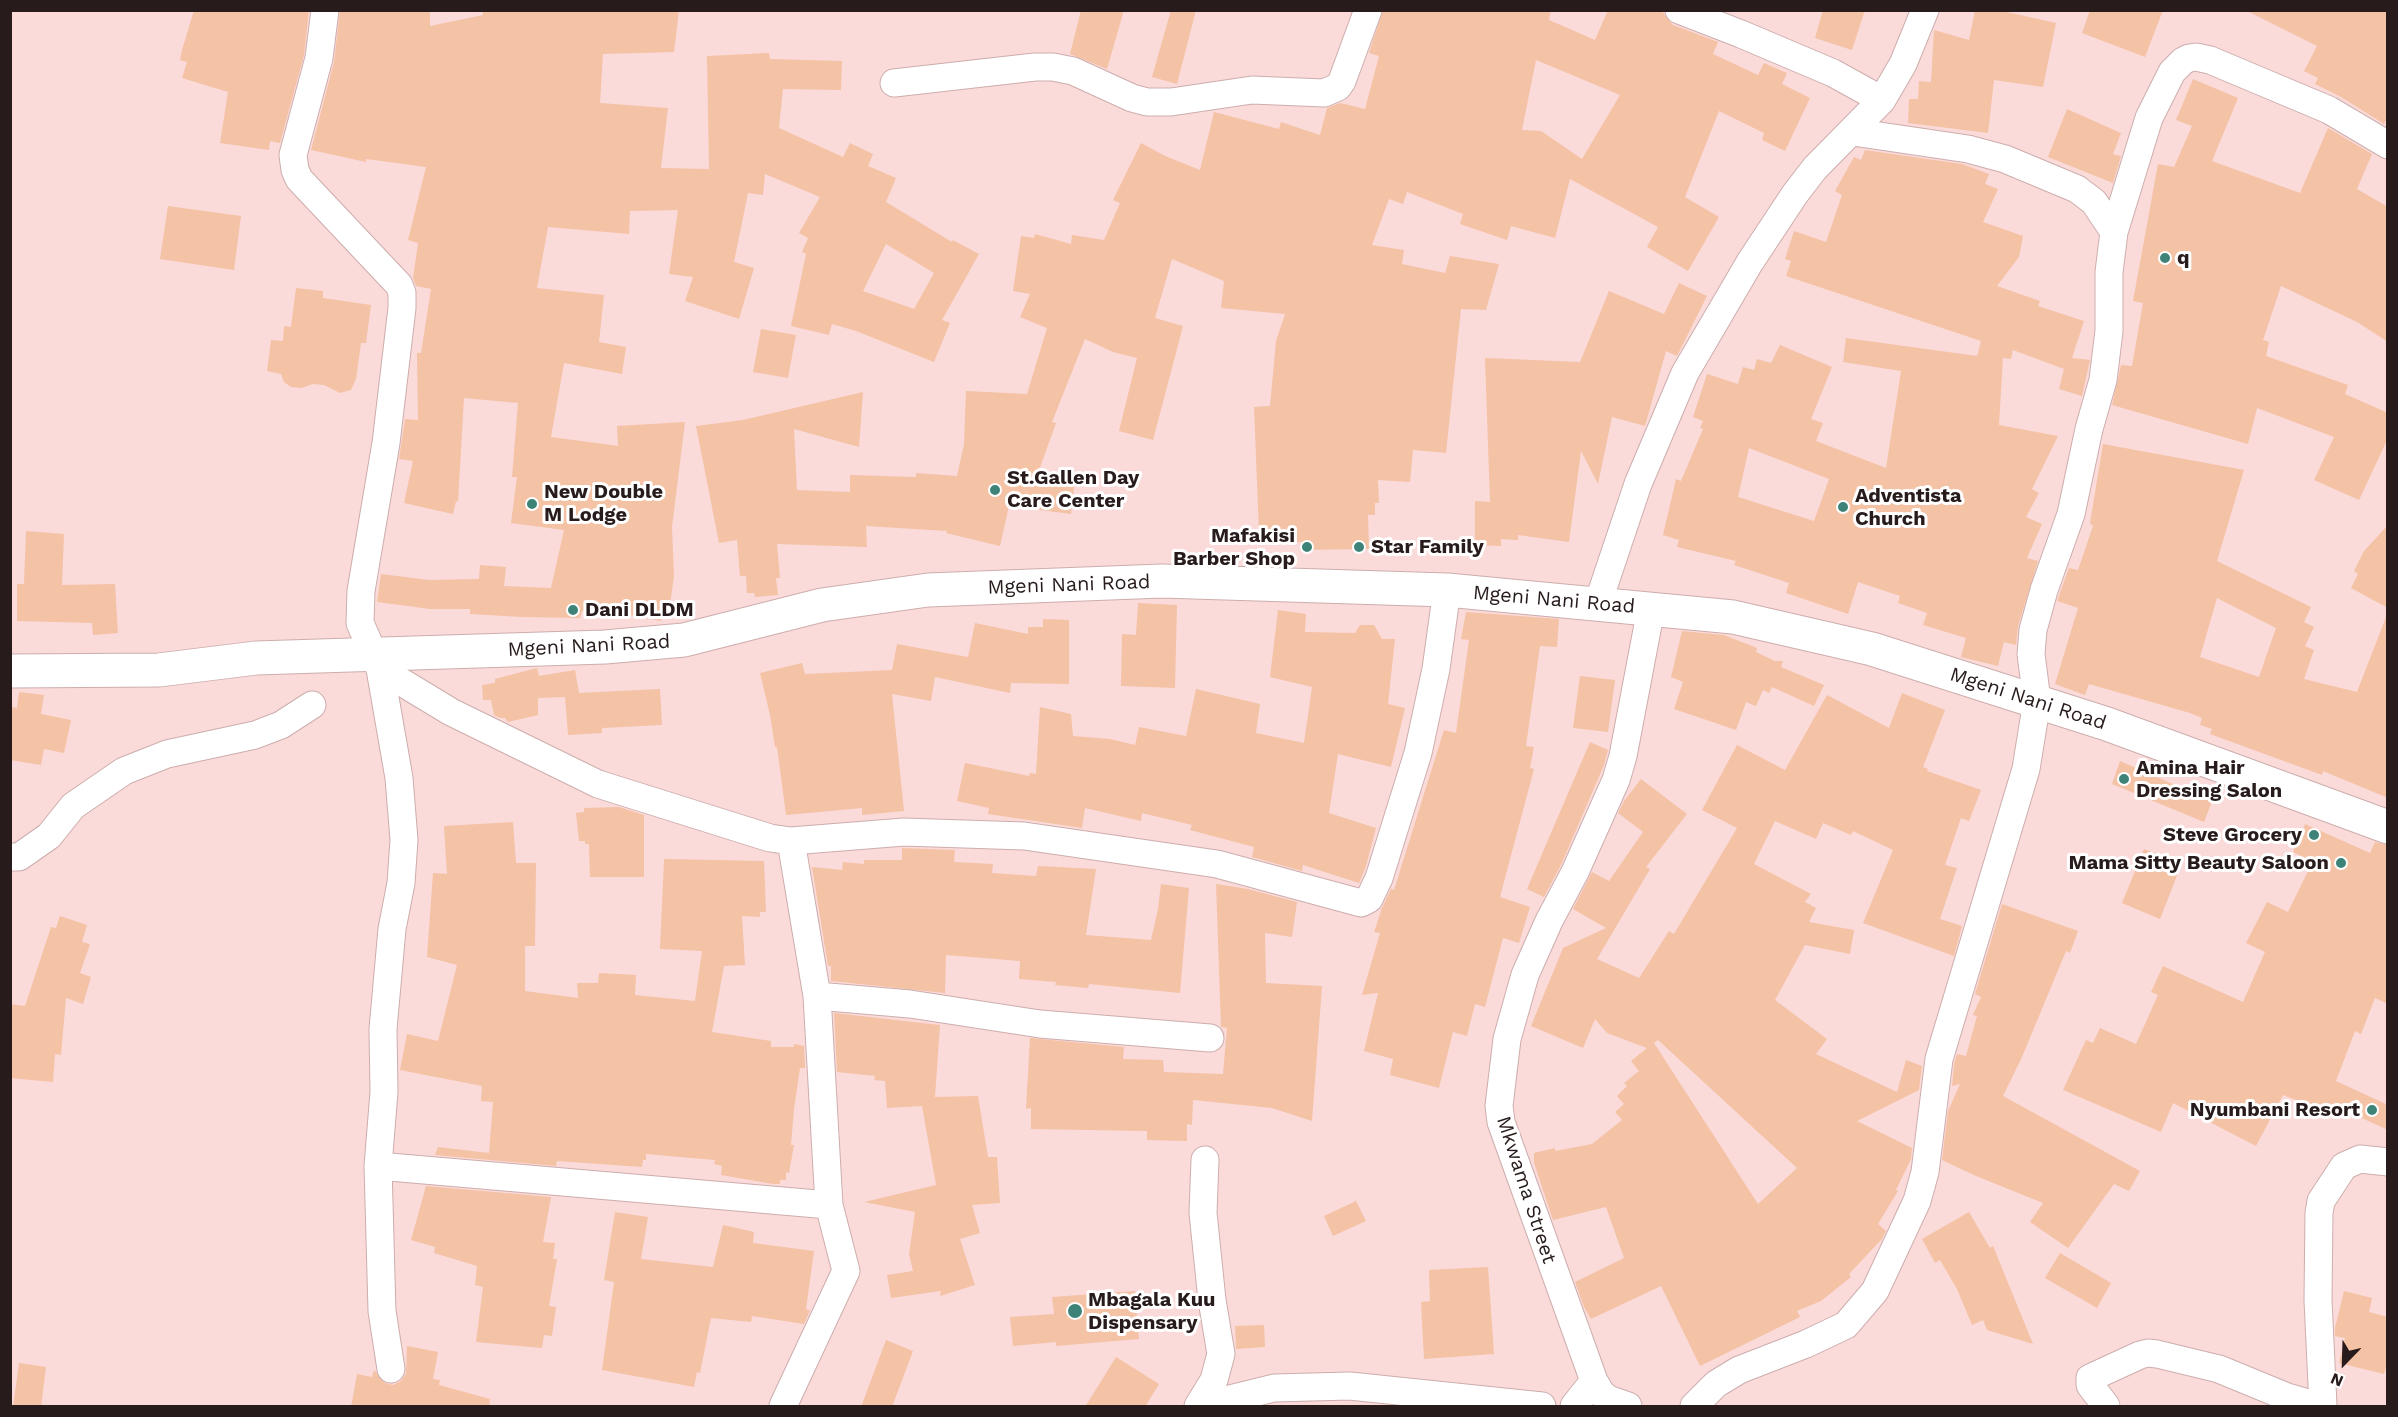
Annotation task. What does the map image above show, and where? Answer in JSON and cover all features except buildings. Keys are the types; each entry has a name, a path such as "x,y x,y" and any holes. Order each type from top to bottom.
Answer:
{"street":[{"path":"325,10 320,58 293,162 299,179 370,257 392,277 402,293 386,443 361,591 360,623 376,662 399,778 404,840 401,883 392,929 384,1019 384,1092 378,1166 382,1311 391,1369"},
{"path":"894,83 1035,67 1053,67 1073,71 1131,98 1157,103 1252,90 1324,93 1338,87 1342,81 1368,10"},
{"path":"1679,10 1823,69 1882,100"},
{"path":"1598,603 1638,484 1685,373 1750,262 1795,194 1815,168 1853,132 1882,100 1903,64 1925,10"},
{"path":"1694,1407 1716,1384 1739,1370 1806,1344 1845,1325 1875,1291 1917,1201 1925,1172 1939,1059 2026,769 2037,700 2031,654 2033,630 2044,590 2071,514 2089,429 2103,380 2109,331 2109,272 2114,232 2149,118 2172,72 2189,58 2210,60 2329,110 2388,145"},
{"path":"1853,132 1968,149 2006,159 2077,189 2094,202 2114,232"},
{"name":"Mgeni Nani Road","path":"10,671 159,670 256,658 376,662 605,647 684,640 822,604 928,590 1162,581 1447,590 1732,617 1872,649 2037,700 2388,827"},
{"path":"376,662 451,712 598,784 737,829 791,841 904,832 1024,836 1217,864 1355,902 1366,901 1379,878 1418,753 1436,669 1447,590"},
{"name":"Mkwama Street","path":"1628,1407 1601,1393 1594,1381 1501,1122 1499,1106 1507,1039 1525,975 1616,780 1623,756 1651,609"},
{"path":"10,857 19,857 49,836 73,806 124,771 167,753 211,746 255,735 280,725 312,705"},
{"path":"783,1407 846,1271 829,1205 817,996 791,841"},
{"path":"817,996 910,1004 1040,1024 1210,1038"},
{"path":"2323,1407 2318,1300 2321,1201 2344,1166 2360,1159 2388,1162"},
{"path":"1200,1407 1214,1380 1221,1354 1212,1300 1203,1213 1205,1160"},
{"path":"378,1166 829,1205"},
{"path":"2106,1407 2090,1385 2090,1378 2140,1355 2157,1353 2219,1369 2318,1407"},
{"path":"1574,1407 1594,1381"},
{"path":"1200,1407 1274,1388 1350,1386 1542,1407"}],"place":[{"name":"q","path":"2165,258"},
{"name":"St.Gallen Day Care Center","path":"995,490"},
{"name":"New Double M Lodge","path":"532,504"},
{"name":"Adventista Church","path":"1843,507"},
{"name":"Mafakisi Barber Shop","path":"1307,547"},
{"name":"Star Family","path":"1359,547"},
{"name":"Dani DLDM","path":"573,610"},
{"name":"Amina Hair Dressing Salon","path":"2124,779"},
{"name":"Steve Grocery","path":"2314,835"},
{"name":"Mama Sitty Beauty Saloon","path":"2341,863"},
{"name":"Nyumbani Resort","path":"2372,1110"},
{"name":"Mbagala Kuu Dispensary","path":"1075,1311"}]}
